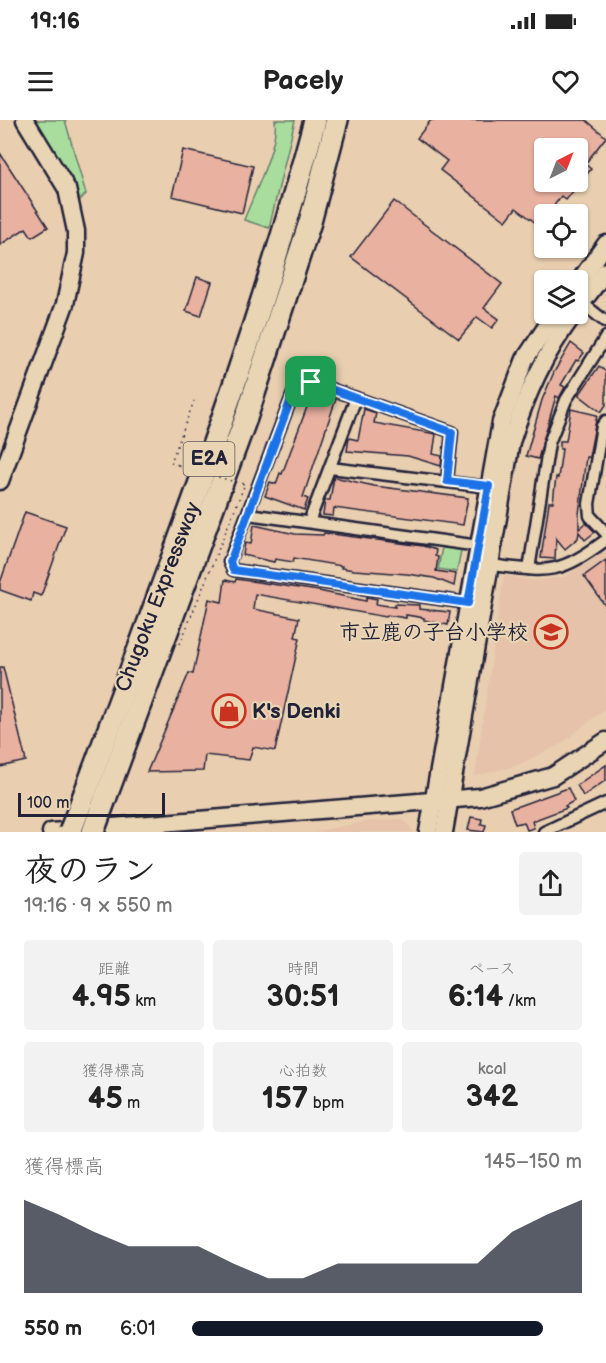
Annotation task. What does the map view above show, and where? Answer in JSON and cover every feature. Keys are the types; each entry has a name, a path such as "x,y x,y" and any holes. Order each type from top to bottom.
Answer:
{"highway":[{"name":"Chugoku Expressway","path":"93,832 95,796 265,297 315,120"},
{"name":"Chugoku Expressway","path":"70,832 95,796 246,418 306,233 337,120"}],"street":[{"path":"0,482 65,304 76,253 76,231 67,189 25,120"},
{"path":"587,270 606,244"},
{"path":"588,295 606,271"},
{"path":"588,313 606,322"},
{"path":"444,832 441,799 468,603 501,422 517,380 547,324"},
{"path":"428,832 441,799 491,565 511,442 524,400 549,349 567,324"},
{"path":"529,569 549,443 566,400 606,337"},
{"path":"447,481 452,432 311,382 294,391 230,562 233,570 468,603"},
{"path":"309,522 356,398"},
{"path":"606,421 602,426 589,504 590,516 606,533"},
{"path":"330,468 489,486"},
{"path":"248,514 479,546"},
{"path":"491,565 552,570 576,562 606,540"},
{"path":"51,832 504,792 553,776 606,741"},
{"path":"544,832 606,803"}],"path":[{"path":"178,648 244,484 171,462 194,400"}],"shaded area":[{"name":"市立鹿の子台小学校","path":"606,548 606,708 561,744 518,765 475,776 504,575 534,581 564,577 591,561"},
{"path":"403,819 414,832 314,832 364,822"}],"green space":[{"path":"31,120 65,120 86,194 76,204"},
{"path":"275,120 295,120 269,228 244,220 269,156"},
{"path":"442,547 461,550 457,572 438,569"}],"building":[{"path":"431,120 586,120 606,137 588,160 588,138 534,138 534,192 572,192 566,200 561,196 555,204 534,204 534,222 516,208 506,221 440,170 447,161 417,138"},
{"path":"183,150 253,166 242,213 172,196"},
{"path":"0,153 48,227 32,237 26,228 0,245"},
{"path":"394,201 502,284 484,308 499,319 492,328 477,317 459,339 351,257"},
{"path":"197,277 212,282 201,316 186,311"},
{"path":"571,343 584,353 578,361 576,360 561,385 565,387 559,398 556,396 538,459 526,456 542,400 554,372"},
{"path":"599,366 606,372 606,405 601,412 579,395"},
{"path":"313,391 336,399 303,497 308,499 304,510 265,496 270,482 276,484 280,473 282,474"},
{"path":"364,409 376,413 374,423 436,434 433,454 442,456 441,466 408,456 347,451 349,438 358,440"},
{"path":"571,409 597,415 589,457 586,457 579,514 579,529 586,523 595,532 585,540 579,532 578,538 565,549 556,538 555,559 541,558 549,502 553,502 556,477 558,478 562,449 560,449 560,441 566,441"},
{"path":"334,477 374,486 468,498 463,525 334,508 333,516 323,515 325,500 330,500"},
{"path":"25,512 66,526 41,596 33,593 31,601 0,590 0,583"},
{"path":"254,525 295,534 323,535 324,533 423,546 436,550 435,556 438,557 436,571 456,574 454,586 434,578 407,574 354,570 294,558 293,562 275,559 274,562 243,555 245,543 251,544"},
{"path":"606,560 606,607 584,576"},
{"name":"K's Denki","path":"236,579 319,591 366,601 367,597 377,599 376,604 395,607 395,604 419,605 419,609 450,612 448,625 406,615 406,618 387,615 386,617 255,594 253,609 299,618 295,637 300,638 275,751 253,747 249,760 205,755 203,771 147,772 189,673 193,674 209,599 222,602 225,580 235,582"},
{"path":"0,667 3,667 26,761 0,767"},
{"path":"606,765 606,780 583,796 577,785"},
{"path":"568,788 574,801 565,806 567,808 532,821 534,828 527,830 524,822 515,824 510,809"},
{"path":"471,817 482,819 481,824 486,825 484,832 468,830"}],"place":[{"name":"市立鹿の子台小学校","path":"551,632"},
{"name":"K's Denki","path":"229,711"}],"route":[{"path":"311,382 452,432 447,481 489,486 468,603 233,570 230,562 294,391 311,382"}]}
